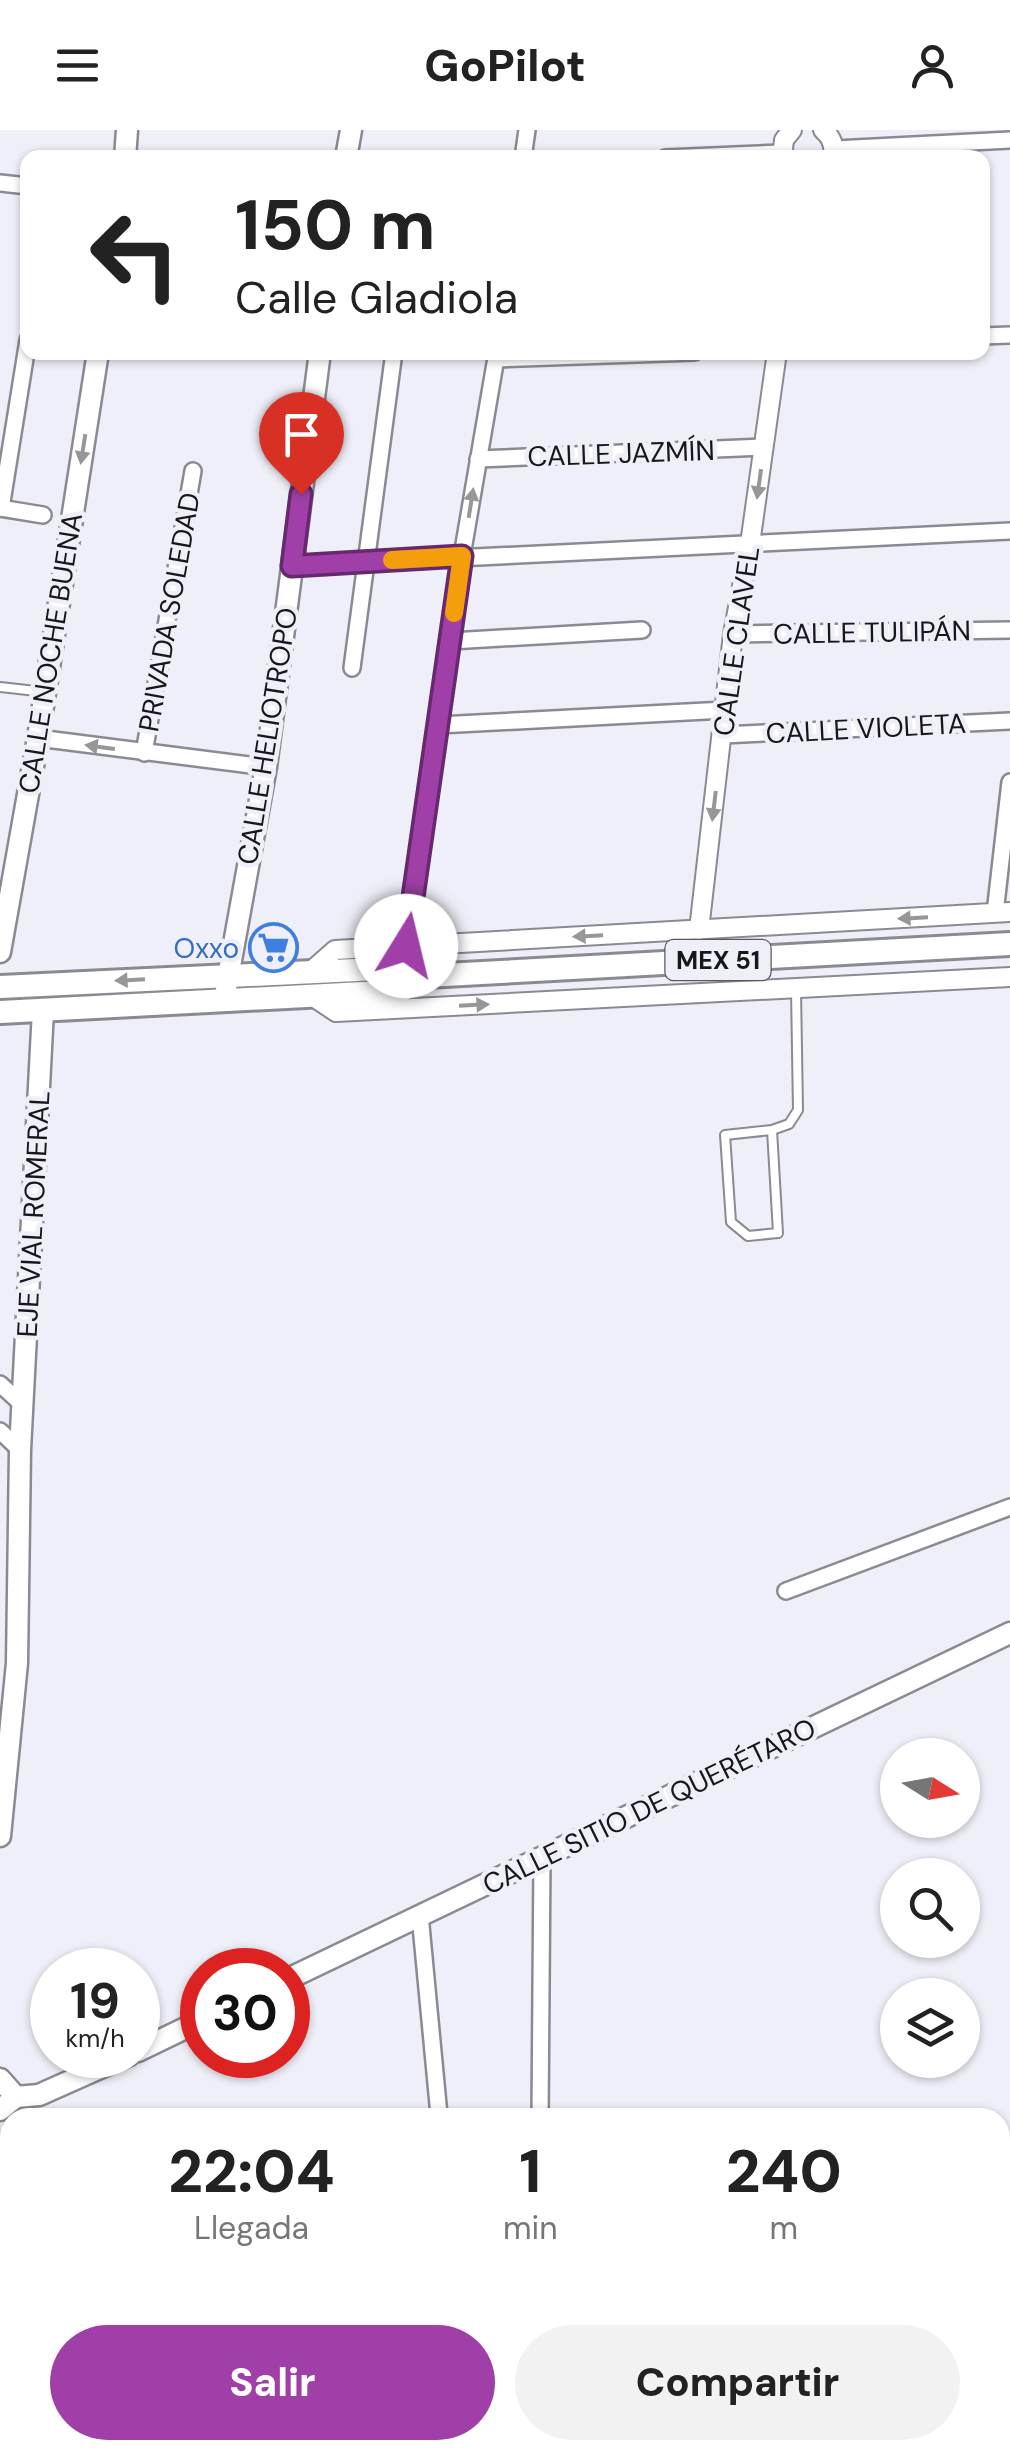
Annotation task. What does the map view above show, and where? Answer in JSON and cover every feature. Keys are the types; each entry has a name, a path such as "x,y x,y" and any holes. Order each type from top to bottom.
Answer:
{"main road":[{"name":"CALLE NOCHE BUENA","path":"0,952 46,692 97,360"},
{"name":"CALLE HELIOTROPO","path":"226,1000 227,975 266,768 319,360"},
{"name":"MEX 51","path":"0,987 398,968 426,976 1010,944"},
{"name":"MEX 51","path":"0,1012 401,991 426,976"},
{"name":"EJE VIAL ROMERAL","path":"0,1836 8,1664 10,1452 23,1405 43,1010"},
{"name":"CALLE SITIO DE QUERÉTARO","path":"310,1968 1010,1633"},
{"path":"0,2079 8,2103 39,2095 77,2078"}],"street":[{"path":"875,150 1010,140"},
{"path":"25,360 0,508 43,516"},
{"path":"352,668 393,360"},
{"path":"406,946 462,556 496,360"},
{"name":"CALLE CLAVEL","path":"699,930 733,634 776,360"},
{"name":"CALLE JAZMÍN","path":"478,459 764,448"},
{"name":"PRIVADA SOLEDAD","path":"144,752 193,471"},
{"path":"292,566 1010,530"},
{"path":"451,642 642,630"},
{"name":"CALLE TULIPÁN","path":"733,634 1010,630"},
{"name":"CALLE VIOLETA","path":"439,725 725,710"},
{"name":"CALLE VIOLETA","path":"723,735 1010,721"},
{"path":"38,738 266,768"},
{"path":"310,972 335,950 1002,913 1010,782"},
{"path":"312,996 336,1012 1010,977"},
{"path":"0,1384 23,1405"},
{"path":"0,1430 10,1452"},
{"path":"786,1591 1010,1507"},
{"path":"540,2108 542,1857"},
{"path":"420,1915 438,2108"}],"lane":[{"path":"0,688 46,692"},
{"path":"772,1130 778,1234 748,1236 731,1222 725,1135 772,1130 789,1124 798,1110 796,988"}],"slow traffic":[{"path":"392,560 462,556 454,613"}],"place":[{"name":"Oxxo","path":"274,948"}],"route":[{"path":"301,494 292,566 462,556 406,946"}]}
